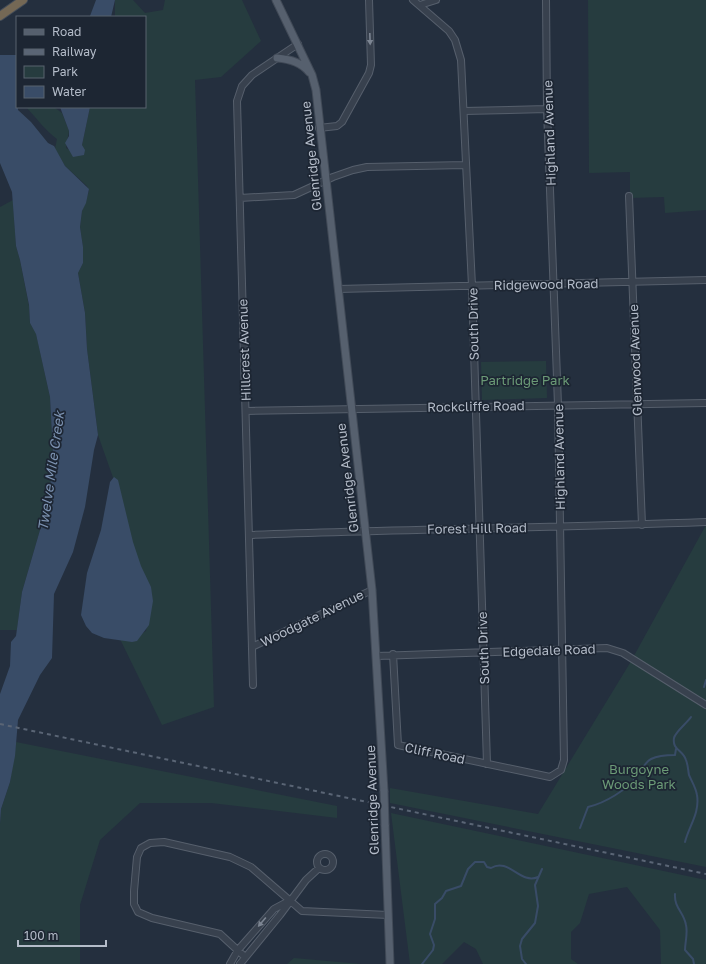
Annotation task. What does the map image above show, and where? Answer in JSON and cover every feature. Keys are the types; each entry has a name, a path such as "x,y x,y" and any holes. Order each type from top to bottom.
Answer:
{"highway":[{"path":"0,16 23,0"}],"main road":[{"name":"Glenridge Avenue","path":"276,0 312,75 316,90 319,128 372,590 384,791 390,964"},
{"path":"277,58 290,59 298,63 312,75"}],"street":[{"path":"319,128 337,126 342,122 368,73 371,65 369,0"},
{"name":"South Drive","path":"413,0 449,31 455,40 461,60 472,286 474,406 487,764"},
{"path":"420,5 436,0"},
{"name":"Highland Avenue","path":"546,0 547,109 558,405 564,760 560,770"},
{"name":"Hillcrest Avenue","path":"253,685 237,101 242,86 252,75 298,44"},
{"path":"464,111 547,109"},
{"path":"240,198 294,195 354,170 367,167 465,165"},
{"name":"Glenwood Avenue","path":"629,196 642,525"},
{"name":"Ridgewood Road","path":"338,289 706,280"},
{"name":"Rockcliffe Road","path":"246,411 706,403"},
{"name":"Forest Hill Road","path":"249,535 366,530 478,529 706,522"},
{"name":"Woodgate Avenue","path":"252,647 372,590"},
{"name":"Edgedale Road","path":"377,656 393,654 607,648 623,653 706,705"},
{"name":"Cliff Road","path":"393,654 398,745 550,777 560,770"},
{"path":"245,957 220,934 152,918 138,912 134,904 134,891 137,857 141,848 150,843 164,842 230,858 252,867 302,911 388,916"},
{"path":"240,964 306,880 319,868"},
{"path":"230,964 238,950 274,909 290,900"}],"green space":[{"path":"115,0 133,0 145,13 163,10 165,0 242,0 261,41 221,77 195,80 214,707 162,725 120,639 134,639 146,631 147,623 122,503 98,435 87,349 85,313 78,273 83,263 83,247 80,227 82,211 89,191 87,186 65,166 55,149 57,139 45,129 27,108 55,108 62,113 69,131 66,148 79,155 84,154 82,145 90,108 146,108 146,16 115,16"},
{"path":"588,0 706,0 706,210 665,213 664,197 630,198 630,172 589,173"},
{"path":"13,200 16,246 29,306 30,323 36,333 50,397 53,455 49,499 22,592 17,630 0,630 0,207"},
{"name":"Partridge Park","path":"546,361 547,398 482,400 481,362"},
{"name":"Burgoyne Woods Park","path":"706,525 706,867 390,803 390,788 538,814 630,663"},
{"path":"16,742 337,806 337,818 211,803 140,803 100,840 80,905 80,964 0,964 1,809 10,782"},
{"path":"391,813 706,880 706,964 661,964 660,930 627,887 589,894 580,923 571,932 571,959 578,964 483,964 476,949 464,942 442,964 410,964"},
{"path":"294,958 361,964 287,964"}],"water":[{"path":"96,0 115,0 111,16 90,16"},
{"path":"0,55 16,55 16,108 18,108 18,110 31,122 48,143 54,146 65,166 89,189 86,203 82,211 80,227 83,247 83,263 78,273 85,313 87,349 98,435 94,450 85,507 73,552 54,594 52,658 40,675 18,720 15,756 10,782 1,809 0,824 0,694 10,666 11,642 16,636 22,592 49,499 53,455 50,397 36,334 30,323 29,305 16,246 12,192 0,163"},
{"path":"60,108 90,108 82,145 85,150 84,155 73,157 65,143 69,136 69,131"},
{"path":"114,477 118,480 133,542 141,566 151,587 153,601 149,625 137,641 132,642 104,638 92,633 86,626 81,615 87,573 101,530 110,482"}],"waterway":[{"path":"704,687 706,680"},
{"path":"685,842 696,814 698,802 695,787 689,775 685,757 676,748 674,738 691,717"},
{"path":"580,828 588,807 608,799 622,791 633,781 649,760 660,756 675,755 676,749"},
{"path":"422,964 433,950 434,945 430,934 435,919 435,904 442,898 446,891 461,886 468,869 475,862 484,862 487,867 491,868 503,866 526,877 538,877"},
{"path":"526,964 522,959 520,946 522,939 535,923 538,906 535,885 542,869"},
{"path":"675,894 676,903 687,928 685,950 693,959 694,964"}],"railway":[{"path":"0,724 706,874"}],"water label":[{"name":"Twelve Mile Creek","path":"51,471"}]}
